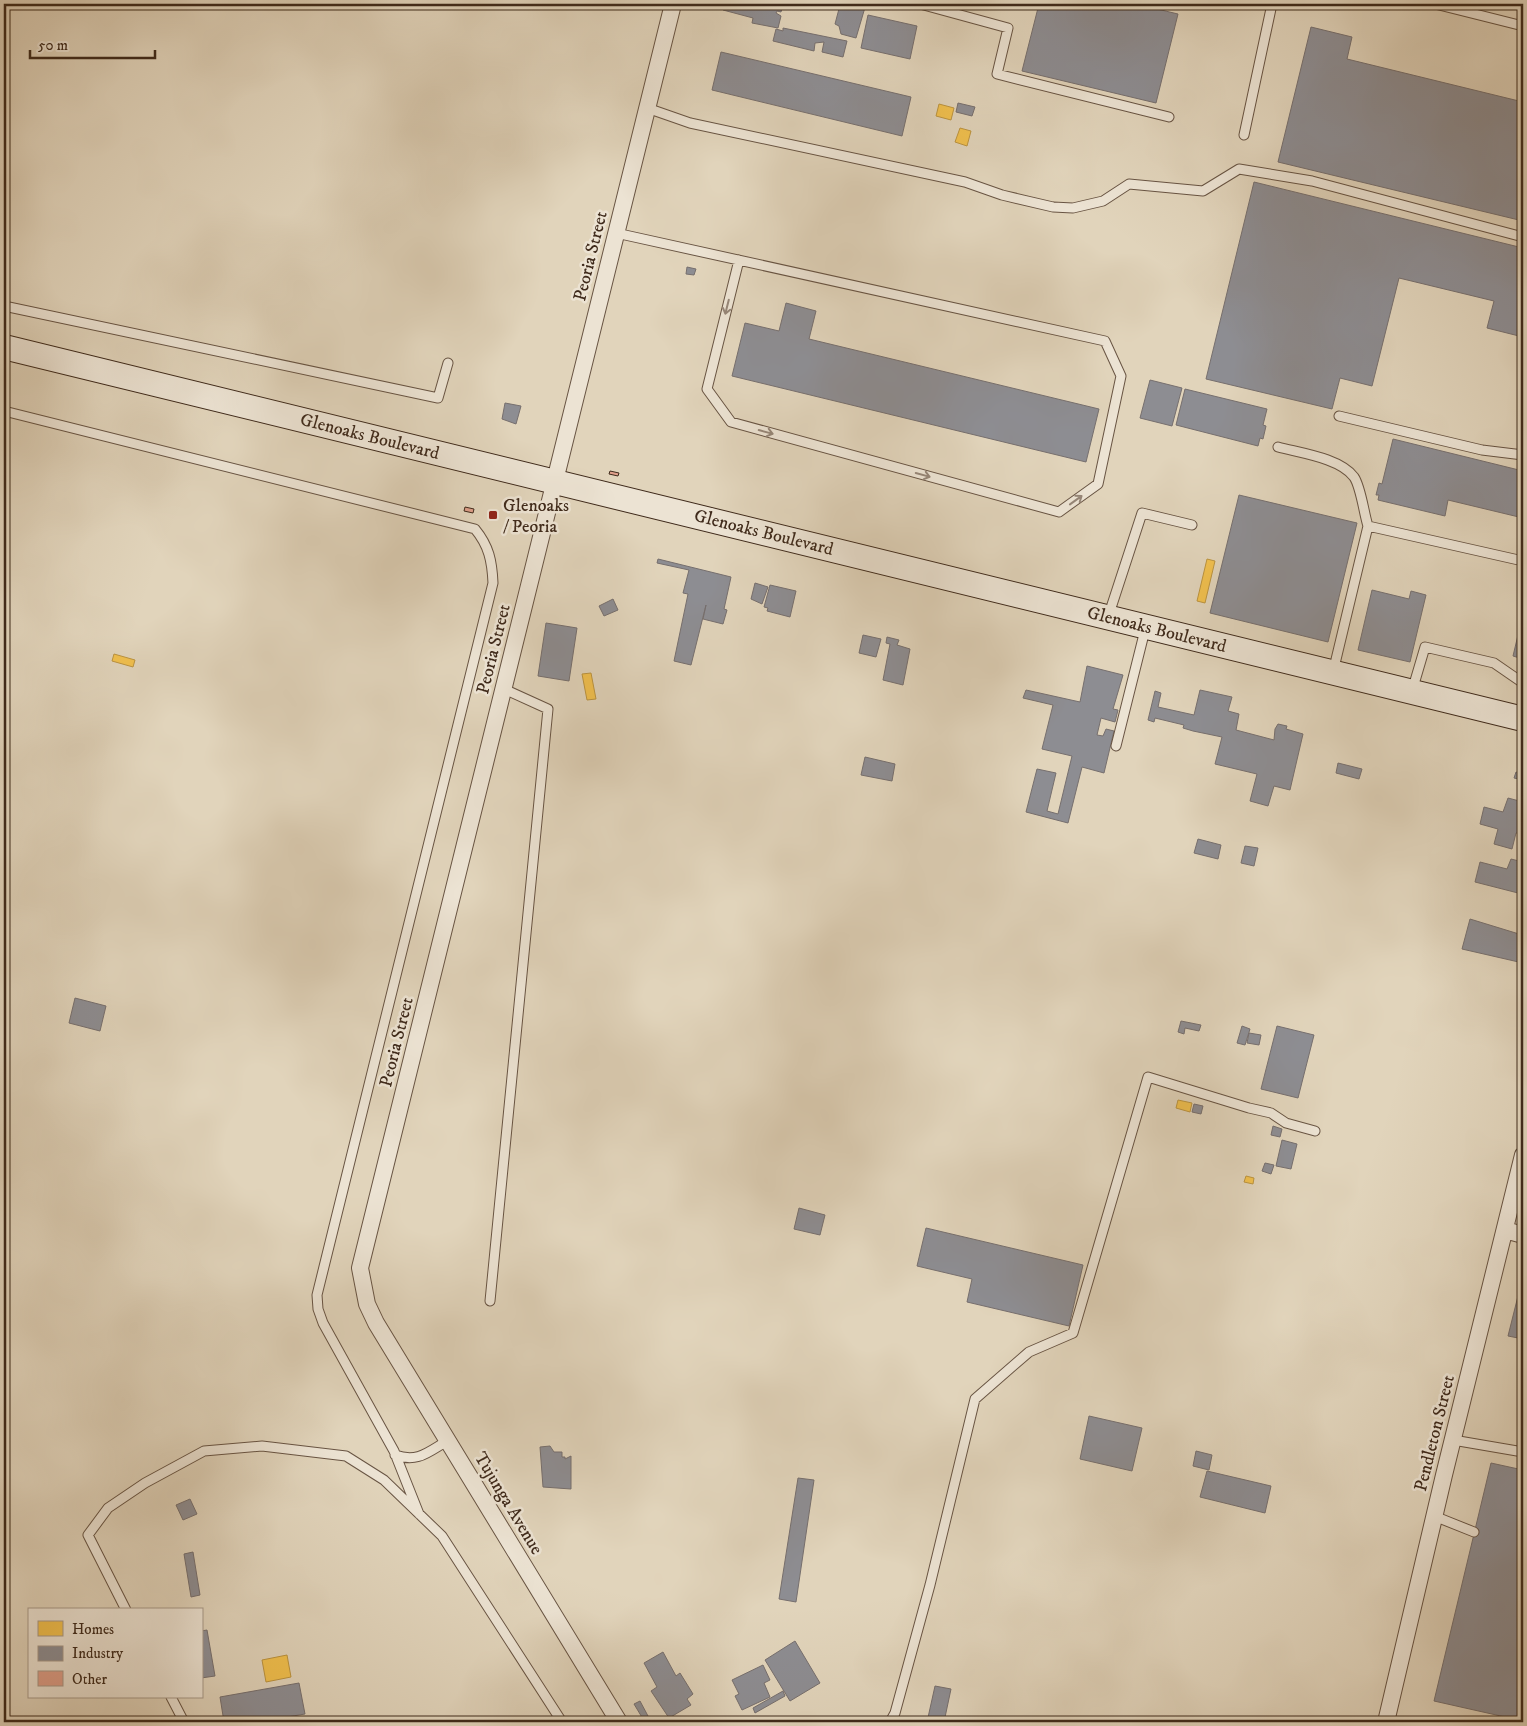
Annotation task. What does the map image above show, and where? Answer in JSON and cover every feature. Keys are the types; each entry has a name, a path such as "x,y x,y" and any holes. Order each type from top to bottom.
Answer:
{"main road":[{"name":"Glenoaks Boulevard","path":"4,347 1412,692 1523,717"}],"street":[{"name":"Peoria Street","path":"367,1304 360,1268 556,481 672,4"},
{"name":"Pendleton Street","path":"1386,1722 1434,1516 1523,1155"},
{"path":"1505,1230 1523,1235"},
{"name":"Tujunga Avenue","path":"367,1304 376,1324 619,1722"}],"lane":[{"path":"920,4 1008,28 997,74 1169,117"},
{"path":"1244,135 1272,4"},
{"path":"1434,4 1523,26"},
{"path":"647,108 690,123 965,182 1002,195 1053,207 1073,208 1103,201 1129,184 1203,191 1239,168 1312,181 1523,237"},
{"path":"616,233 1105,341 1121,376 1098,484 1059,512 730,422 706,389 738,260"},
{"path":"4,306 438,398 448,363"},
{"path":"4,411 474,529 485,542 492,563 492,583 317,1295 318,1309 323,1323 395,1455 418,1514"},
{"path":"1339,416 1482,450 1523,455"},
{"path":"1278,447 1342,465 1355,478 1368,526 1333,672"},
{"path":"1108,617 1142,513 1192,524"},
{"path":"1368,526 1523,561"},
{"path":"1116,746 1146,626"},
{"path":"1412,692 1425,646 1494,663 1523,682"},
{"path":"490,1301 548,709 504,689"},
{"path":"890,1722 895,1713 930,1585 976,1399 1029,1352 1073,1333 1148,1076 1249,1108 1271,1113 1286,1123 1316,1131"},
{"path":"1453,1440 1523,1452"},
{"path":"395,1455 409,1460 424,1455 447,1441"},
{"path":"125,1608 88,1534 108,1508 144,1483 204,1451 262,1446 346,1456 384,1480 442,1536 562,1722"},
{"path":"1434,1516 1474,1532"},
{"path":"172,1698 184,1722"}],"building: Homes":[{"path":"939,104 954,108 951,120 936,116"},
{"path":"960,128 971,131 967,146 955,142"},
{"path":"1207,559 1215,561 1205,603 1197,601"},
{"path":"114,654 135,660 133,667 112,661"},
{"path":"591,673 596,699 587,700 582,674"},
{"path":"1178,1100 1192,1103 1190,1112 1176,1108"},
{"path":"1246,1176 1254,1178 1253,1184 1244,1182"},
{"path":"287,1655 291,1677 266,1682 262,1660"}],"building: Industry":[{"path":"724,4 783,4 781,12 777,11 776,13 781,16 778,28 752,23 753,18 723,10"},
{"path":"845,4 866,4 856,38 841,34 839,26 835,24 840,5 844,6"},
{"path":"1039,4 1136,4 1178,14 1156,103 1022,71"},
{"path":"868,15 917,26 910,59 861,48"},
{"path":"1311,27 1352,37 1347,59 1523,102 1523,221 1278,162"},
{"path":"783,28 847,41 843,57 822,52 824,42 815,43 814,51 773,41 776,29 783,31"},
{"path":"721,52 911,97 902,136 712,90"},
{"path":"958,103 975,107 972,116 956,112"},
{"path":"1254,182 1523,248 1523,337 1487,328 1494,301 1399,278 1372,386 1340,378 1332,409 1206,379"},
{"path":"687,267 696,269 694,275 686,274"},
{"path":"786,303 816,311 809,339 1099,409 1086,462 732,376 745,323 779,331"},
{"path":"1150,380 1182,388 1172,426 1140,418"},
{"path":"1185,389 1267,409 1263,425 1266,426 1263,439 1260,438 1258,446 1176,425"},
{"path":"505,403 521,406 516,424 502,419"},
{"path":"1393,439 1523,471 1523,518 1448,500 1445,516 1378,500 1379,495 1376,495 1379,483 1382,484"},
{"path":"1239,495 1357,523 1328,642 1210,613"},
{"path":"658,559 731,577 724,609 727,610 723,624 703,619 706,605 691,665 674,661 688,594 683,593 689,570 657,563"},
{"path":"755,583 768,587 762,604 751,599"},
{"path":"770,585 796,591 790,617 767,611 768,608 764,607"},
{"path":"1372,590 1409,599 1411,591 1426,595 1410,662 1358,650"},
{"path":"613,599 618,610 604,616 599,606"},
{"path":"1523,614 1523,659 1513,656"},
{"path":"546,623 577,628 569,681 538,676"},
{"path":"863,635 881,639 876,657 859,653"},
{"path":"887,637 899,640 897,645 910,649 903,685 883,680 890,644 886,643"},
{"path":"1087,666 1123,675 1113,709 1118,710 1115,722 1101,718 1097,735 1103,736 1106,729 1114,731 1104,773 1082,767 1068,823 1026,812 1037,769 1056,773 1047,811 1058,814 1072,756 1042,749 1053,705 1023,698 1026,690 1080,702"},
{"path":"1200,690 1232,697 1228,711 1239,714 1236,730 1274,740 1275,729 1278,724 1287,726 1286,729 1303,734 1290,790 1274,786 1268,806 1250,801 1257,774 1215,764 1222,737 1193,731 1183,728 1184,725 1155,718 1154,722 1148,720 1155,691 1161,693 1158,707 1194,715"},
{"path":"865,757 895,764 892,781 861,775"},
{"path":"1338,763 1362,769 1359,779 1336,773"},
{"path":"1516,772 1523,774 1523,780 1514,778"},
{"path":"1508,798 1523,802 1523,833 1516,833 1512,849 1494,844 1498,829 1480,824 1484,807 1503,812"},
{"path":"1198,839 1221,845 1218,859 1194,853"},
{"path":"1245,846 1258,848 1254,866 1241,863"},
{"path":"1511,859 1523,862 1522,894 1475,882 1480,862 1507,869"},
{"path":"1470,919 1519,934 1520,930 1523,930 1523,963 1462,949"},
{"path":"75,998 106,1006 100,1031 69,1023"},
{"path":"1181,1021 1201,1025 1199,1031 1185,1028 1184,1034 1178,1032"},
{"path":"1242,1026 1250,1029 1245,1045 1237,1043"},
{"path":"1277,1026 1314,1035 1298,1098 1261,1089"},
{"path":"1249,1033 1261,1035 1259,1045 1247,1043"},
{"path":"1194,1104 1203,1106 1201,1114 1192,1112"},
{"path":"1273,1126 1282,1129 1280,1137 1271,1135"},
{"path":"1282,1140 1297,1144 1291,1169 1276,1166"},
{"path":"1265,1163 1274,1165 1271,1174 1262,1171"},
{"path":"799,1208 825,1215 820,1235 794,1229"},
{"path":"926,1228 1083,1265 1069,1326 967,1302 972,1279 917,1266"},
{"path":"1523,1276 1523,1343 1521,1343 1518,1342 1518,1338 1508,1336"},
{"path":"1089,1416 1142,1428 1132,1471 1080,1459"},
{"path":"550,1446 554,1452 562,1452 562,1457 565,1457 565,1459 571,1456 571,1489 543,1487 540,1447"},
{"path":"1196,1451 1212,1455 1209,1470 1193,1466"},
{"path":"1491,1463 1523,1470 1523,1721 1434,1701"},
{"path":"1207,1471 1271,1486 1265,1513 1200,1497"},
{"path":"798,1478 814,1480 796,1602 779,1599"},
{"path":"190,1499 197,1514 183,1520 176,1505"},
{"path":"193,1552 200,1595 191,1597 184,1554"},
{"path":"207,1630 215,1676 202,1678 202,1631"},
{"path":"795,1641 820,1683 790,1701 765,1660"},
{"path":"663,1652 676,1676 680,1673 693,1694 687,1699 691,1705 669,1718 651,1691 657,1687 644,1663"},
{"path":"763,1665 770,1680 764,1683 770,1697 742,1710 735,1696 739,1694 732,1680"},
{"path":"299,1683 305,1714 257,1722 224,1722 220,1697"},
{"path":"935,1686 951,1689 944,1722 927,1722"},
{"path":"783,1691 785,1696 755,1713 753,1708"},
{"path":"640,1701 648,1716 643,1719 634,1704"}],"building: Other":[{"path":"610,471 619,473 618,476 609,474"},
{"path":"465,507 474,509 473,513 464,511"}],"place":[{"name":"Glenoaks / Peoria","path":"493,515"}]}
